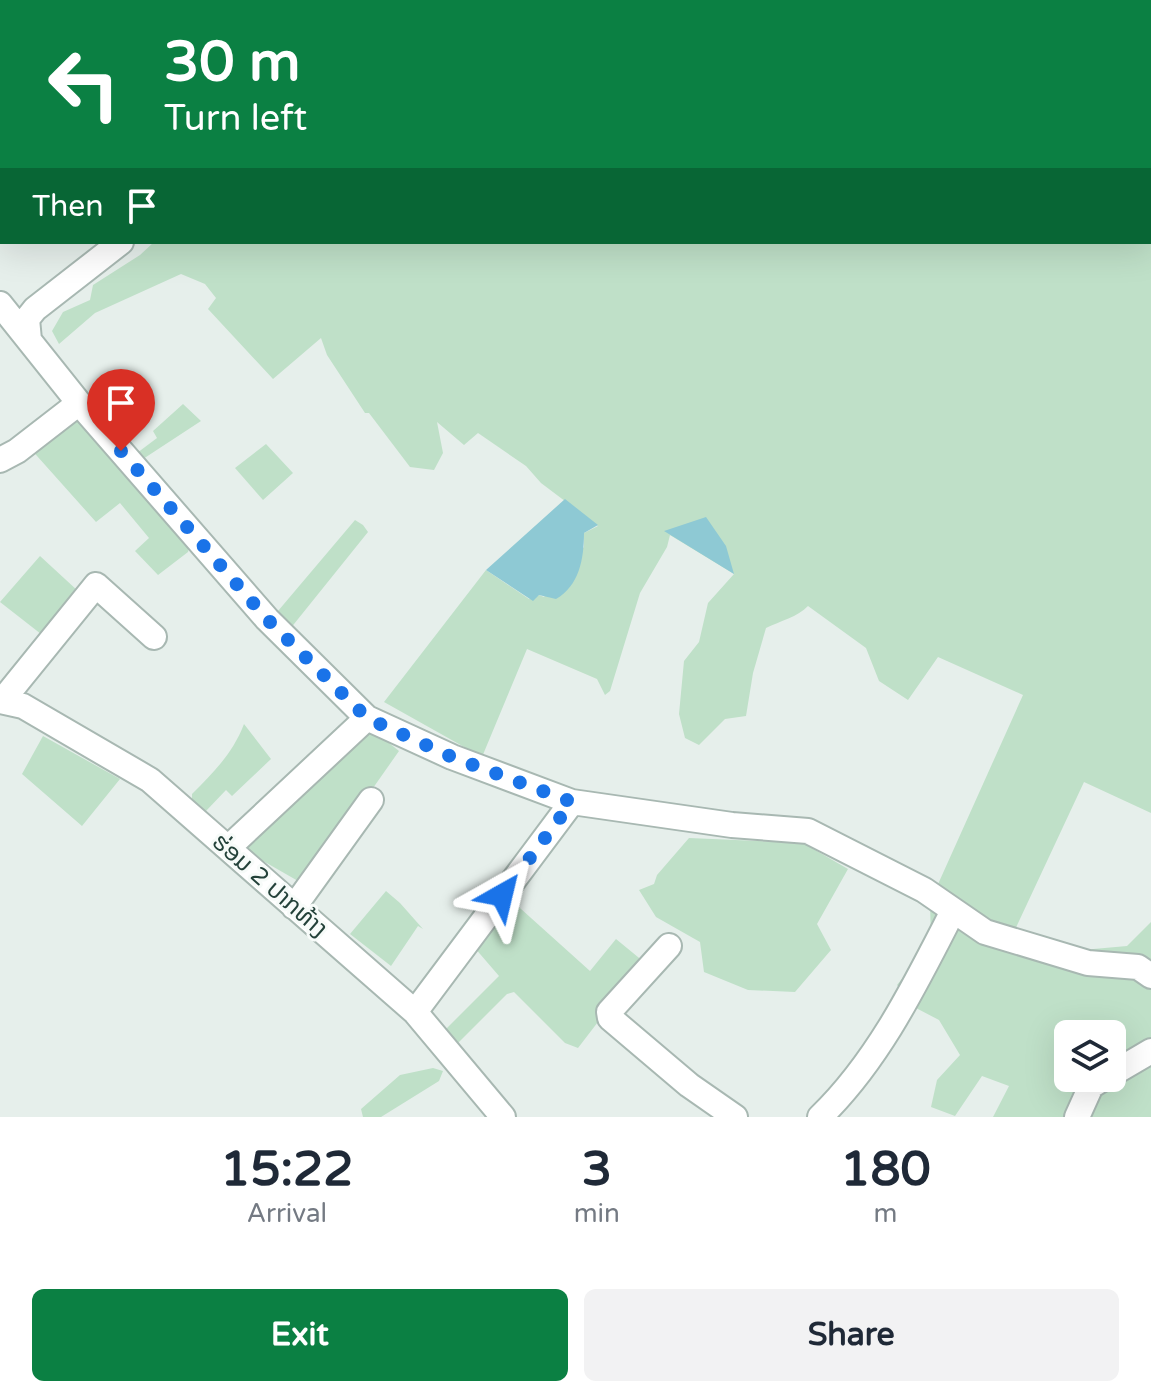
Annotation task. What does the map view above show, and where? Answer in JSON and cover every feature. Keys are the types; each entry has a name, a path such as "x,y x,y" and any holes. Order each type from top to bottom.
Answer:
{"street":[{"path":"29,340 27,319 35,309 118,244"},
{"path":"0,304 79,403 267,619 367,718 452,757 572,802 732,825 808,831 924,890 985,932 1088,963 1138,967 1151,976"},
{"path":"0,460 17,451 79,403"},
{"path":"1,701 96,585 154,637"},
{"name":"ຮ່ອມ 2 ປາກທ້າງ","path":"1,701 23,706 150,780 415,1012 503,1117"},
{"path":"228,848 367,718"},
{"path":"294,907 371,800"},
{"path":"415,1012 572,802"},
{"path":"820,1117 837,1100 903,1009 953,911"},
{"path":"669,946 609,1012 610,1018 689,1085 735,1117"},
{"path":"1126,1066 1151,1051"},
{"path":"1077,1117 1088,1092"}],"green space":[{"path":"152,244 1151,244 1151,813 1084,782 1012,936 1071,951 1127,946 1151,922 1151,1117 993,1117 1009,1086 982,1076 955,1116 931,1107 937,1080 960,1055 939,1020 916,1008 897,985 931,942 930,902 1023,695 938,657 908,700 879,681 866,648 808,606 766,628 753,673 746,716 725,719 699,745 685,738 679,714 684,661 699,642 708,603 734,574 670,535 667,547 640,593 610,691 605,695 597,679 527,649 482,757 384,702 486,570 529,599 539,595 544,597 584,547 584,533 598,526 541,483 526,466 478,433 464,445 437,422 443,453 434,470 410,467 369,413 365,413 327,355 321,338 273,379 208,309 216,298 205,284 181,274 95,313 59,344 52,331 63,312 90,300 93,285"},
{"path":"183,404 201,421 143,459 137,453 157,438 153,431"},
{"path":"81,418 190,545 188,552 158,575 135,551 149,538 120,503 96,522 29,447 71,419"},
{"path":"266,444 293,473 263,500 235,468"},
{"path":"355,520 368,532 290,629 278,611"},
{"path":"40,556 78,591 41,634 0,602"},
{"path":"244,724 271,759 232,796 226,790 206,811 192,804 192,794 229,753"},
{"path":"369,727 399,751 305,885 239,847"},
{"path":"43,736 120,779 82,826 22,774"},
{"path":"689,838 803,843 848,869 817,924 831,950 795,992 748,990 704,972 700,942 656,917 639,890 654,884 657,875"},
{"path":"386,891 423,929 418,926 391,966 350,934"},
{"path":"511,900 590,971 616,939 644,962 578,1048 565,1043 514,992 507,994 454,1047 443,1032 499,976 474,947"},
{"path":"433,1068 443,1071 439,1081 381,1117 363,1117 361,1109 400,1075"}],"water":[{"path":"565,499 598,525 584,533 579,571 570,587 556,599 539,595 533,601 486,570"},
{"path":"706,517 726,546 734,574 664,531"}],"route":[{"path":"121,451 267,619 367,718 452,757 572,802 502,895"}]}
